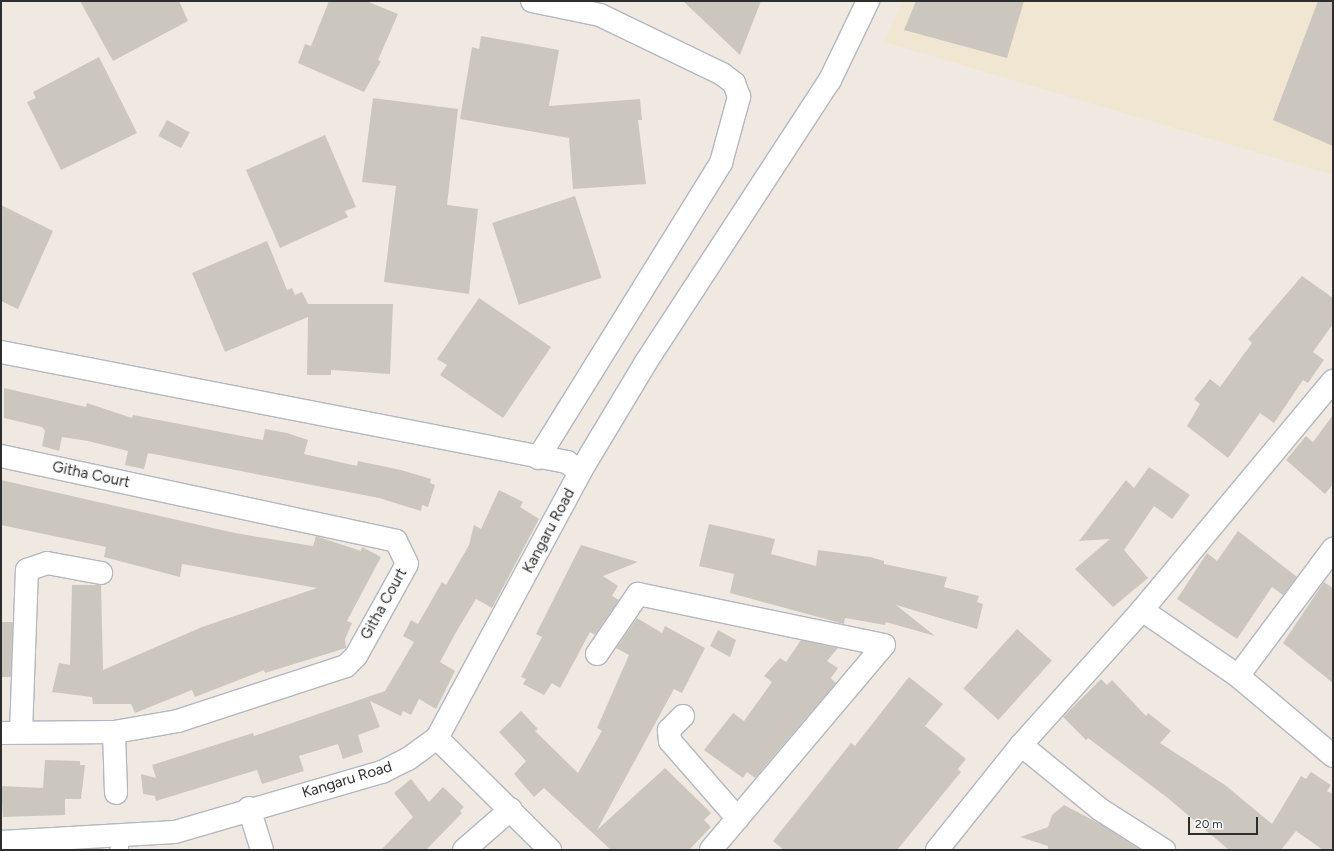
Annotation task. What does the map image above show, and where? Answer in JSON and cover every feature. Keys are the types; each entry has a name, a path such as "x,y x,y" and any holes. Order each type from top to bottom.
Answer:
{"street":[{"path":"532,1 600,15 722,74 734,83 739,97 721,163 538,458"},
{"name":"Kangaru Road","path":"1,842 40,845 118,843 175,832 249,808 382,772 437,738 580,472 650,355 830,80 868,1"},
{"path":"1,352 538,458 567,462 580,472"},
{"path":"937,850 1021,746 1142,610 1333,381"},
{"name":"Githa Court","path":"1,456 396,540 407,564 356,656 346,666 178,721 114,732 11,732"},
{"path":"1238,676 1333,549"},
{"path":"11,732 27,570 48,563 101,573"},
{"path":"598,654 638,594 884,645 711,850"},
{"path":"1142,610 1238,676 1330,748"},
{"path":"683,716 669,730 670,741 738,819"},
{"path":"114,732 116,793"},
{"path":"437,738 511,809 550,850"},
{"path":"1021,746 1101,810 1164,850"},
{"path":"249,808 262,850"},
{"path":"464,850 511,809"}],"shaded area":[{"path":"903,1 1333,1 1333,175 884,42"}],"building":[{"path":"80,1 179,1 188,21 113,61"},
{"path":"329,1 366,1 398,14 378,60 381,61 364,92 298,63 305,44 311,46"},
{"path":"683,1 761,1 740,55"},
{"path":"916,1 1024,1 1007,58 904,30"},
{"path":"1318,1 1333,1 1333,146 1273,120"},
{"path":"481,36 559,50 549,106 640,99 642,120 638,120 646,184 573,189 569,138 460,119 472,47 479,49"},
{"path":"99,57 137,133 61,170 27,102 36,98 33,92"},
{"path":"373,98 458,109 447,205 478,209 469,294 384,282 396,186 362,182"},
{"path":"167,120 190,133 181,148 158,136"},
{"path":"325,135 356,207 345,211 348,217 280,248 246,170"},
{"path":"575,196 602,278 519,305 492,223"},
{"path":"1,205 53,231 18,309 1,301"},
{"path":"267,241 287,290 292,288 295,295 302,292 308,304 393,304 390,374 331,370 331,375 307,375 308,317 225,352 192,273"},
{"path":"1302,276 1333,298 1333,324 1313,352 1324,360 1308,383 1303,380 1274,423 1260,413 1228,458 1187,426 1200,404 1194,399 1210,379 1220,387 1252,343 1248,339"},
{"path":"479,298 551,347 503,418 440,375 447,365 437,359"},
{"path":"4,388 86,407 87,403 132,418 133,415 263,440 265,429 287,433 308,440 304,454 357,466 358,461 401,470 431,479 430,483 435,485 428,507 422,505 421,511 379,498 148,453 144,469 125,465 128,451 88,441 62,437 59,451 42,446 45,431 42,427 4,418"},
{"path":"1333,415 1333,484 1325,494 1286,460 1306,436 1313,442"},
{"path":"1149,467 1190,495 1172,519 1154,506 1124,550 1148,578 1113,607 1075,569 1110,539 1079,541 1126,480 1134,488"},
{"path":"1,480 235,533 313,546 316,536 361,551 362,547 381,557 347,621 352,623 345,639 346,648 265,673 264,670 195,697 192,690 135,713 131,704 93,704 92,697 52,692 59,663 70,665 72,585 101,585 103,670 202,627 317,588 182,564 180,577 104,557 106,547 1,525"},
{"path":"499,490 523,502 520,507 539,519 492,608 476,599 455,634 440,662 455,671 436,709 419,699 411,715 403,711 401,716 370,701 380,727 358,735 363,752 343,759 338,744 299,756 304,771 262,784 257,770 156,801 155,796 143,794 141,774 156,778 152,765 253,733 254,736 385,691 414,642 403,636 411,620 418,624 442,582 446,585 469,545 474,525 481,529"},
{"path":"709,524 775,539 771,554 816,566 818,550 870,557 884,561 884,564 947,577 944,587 979,596 977,602 983,604 977,629 896,605 935,636 886,622 885,625 845,618 844,624 730,593 734,574 699,566"},
{"path":"1238,531 1297,577 1283,595 1272,587 1237,639 1177,599 1207,553 1217,561"},
{"path":"581,545 638,562 603,576 618,586 612,596 619,600 595,635 590,632 560,688 552,683 544,695 523,684 526,679 521,677 542,637 536,634"},
{"path":"1324,582 1333,588 1333,683 1283,643"},
{"path":"637,618 662,633 665,626 705,648 682,693 674,689 597,830 665,768 711,813 704,820 711,827 689,850 611,850 544,788 534,797 514,774 526,761 499,732 521,711 538,729 535,731 578,773 602,731 597,728 629,655 616,648"},
{"path":"1,622 13,622 11,677 1,677"},
{"path":"1017,629 1052,660 998,720 963,688"},
{"path":"718,630 736,640 730,657 710,646"},
{"path":"801,640 838,648 827,661 838,668 831,678 836,683 755,778 747,772 743,778 704,750 733,713 744,721 772,682 764,676 780,658 786,662"},
{"path":"909,677 943,704 925,726 966,759 958,769 961,772 897,850 784,850 773,841 851,743 855,746"},
{"path":"1101,679 1107,685 1112,680 1146,716 1148,713 1171,731 1160,743 1225,785 1272,824 1301,776 1306,779 1311,772 1331,785 1327,791 1333,794 1333,850 1323,850 1296,831 1281,850 1229,850 1169,799 1088,738 1086,740 1063,717"},
{"path":"45,760 80,761 80,765 85,765 81,799 65,799 65,815 3,817 1,786 43,788"},
{"path":"411,779 429,802 443,787 464,807 460,811 462,813 426,850 381,850 413,817 394,793"},
{"path":"1064,805 1102,825 1141,850 1048,850 1048,846 1020,837 1048,827 1052,815"}]}
